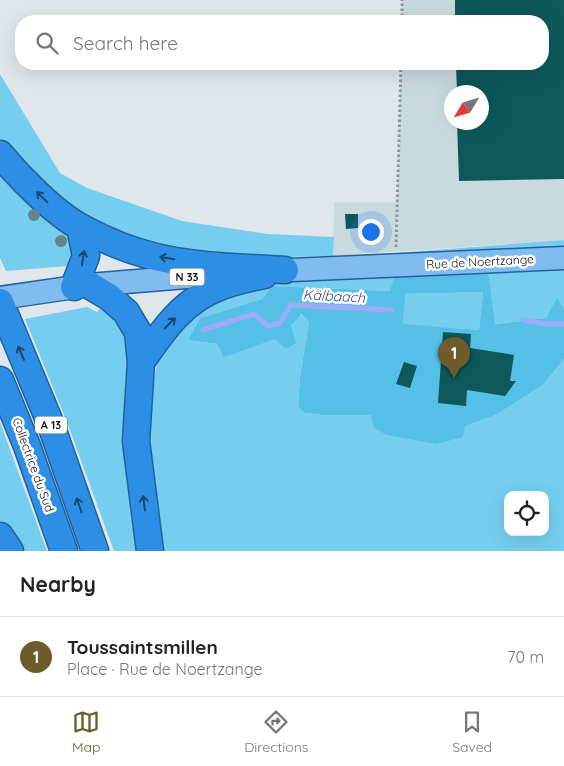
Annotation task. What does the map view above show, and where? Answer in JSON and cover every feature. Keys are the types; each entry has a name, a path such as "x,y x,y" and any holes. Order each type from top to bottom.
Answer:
{"highway":[{"path":"0,154 10,167 46,202 80,227 121,246 156,257 195,263 285,270"},
{"path":"80,227 86,256 72,287 110,297 126,312 138,332 142,362 136,441 150,551"},
{"path":"142,362 163,330 191,301 221,286 285,270"},
{"name":"A 13","path":"0,302 51,425 95,551"},
{"name":"Collectrice du Sud","path":"0,380 27,446 64,551"},
{"path":"0,536 10,551"}],"main road":[{"name":"Rue de Noertzange","path":"396,259 564,258"},
{"name":"N 33","path":"0,298 72,287 396,259"}],"path":[{"path":"402,0 402,15"},
{"path":"396,259 401,70"}],"shaded area":[{"path":"402,0 564,0 564,240 333,256 334,202 397,202 401,70 549,70 549,15 402,15"},
{"path":"0,74 60,173 87,188 182,221 268,234 334,237 333,256 290,257 209,254 133,241 65,204 11,154 0,140"},
{"path":"0,167 72,237 76,255 68,266 6,271 0,258"},
{"path":"564,240 564,310 557,299 546,318 494,324 488,271 390,291 272,286 262,299 200,318 188,340 217,344 291,326 300,314 309,322 300,377 298,407 304,413 371,415 465,426 496,415 543,385 564,359 564,551 163,551 148,446 150,397 157,364 164,347 201,310 231,294 282,282 396,265 396,253"},
{"path":"488,271 495,324 546,318 557,298 564,310 564,359 543,385 496,415 465,426 463,437 436,444 387,435 374,428 371,415 304,413 298,407 300,377 309,322 301,314 291,326 296,343 286,349 275,339 224,357 217,344 188,340 200,318 262,299 272,286 390,291 395,275","holes":["483,292 479,330 403,324 405,294"]},
{"path":"483,292 479,330 403,325 404,294"},
{"path":"87,307 97,312 101,307 117,325 130,346 142,551 114,551 67,422 25,319"},
{"path":"0,422 47,551 19,551 0,521"}],"building":[{"path":"455,0 564,0 564,179 459,181 457,130 489,130 489,85 457,85 456,70 549,70 549,15 455,15"},
{"path":"345,214 358,214 358,228 346,229"},
{"path":"443,332 471,334 470,348 514,355 510,381 516,381 505,396 467,390 466,406 438,403"},
{"path":"404,362 417,366 410,388 396,384"}],"waterway":[{"name":"Kälbaach","path":"203,330 254,314 268,326 280,323 291,305 392,310"},
{"name":"Kälbaach","path":"523,320 548,324 564,324"}],"place":[{"name":"Toussaintsmillen","path":"454,378"}]}
